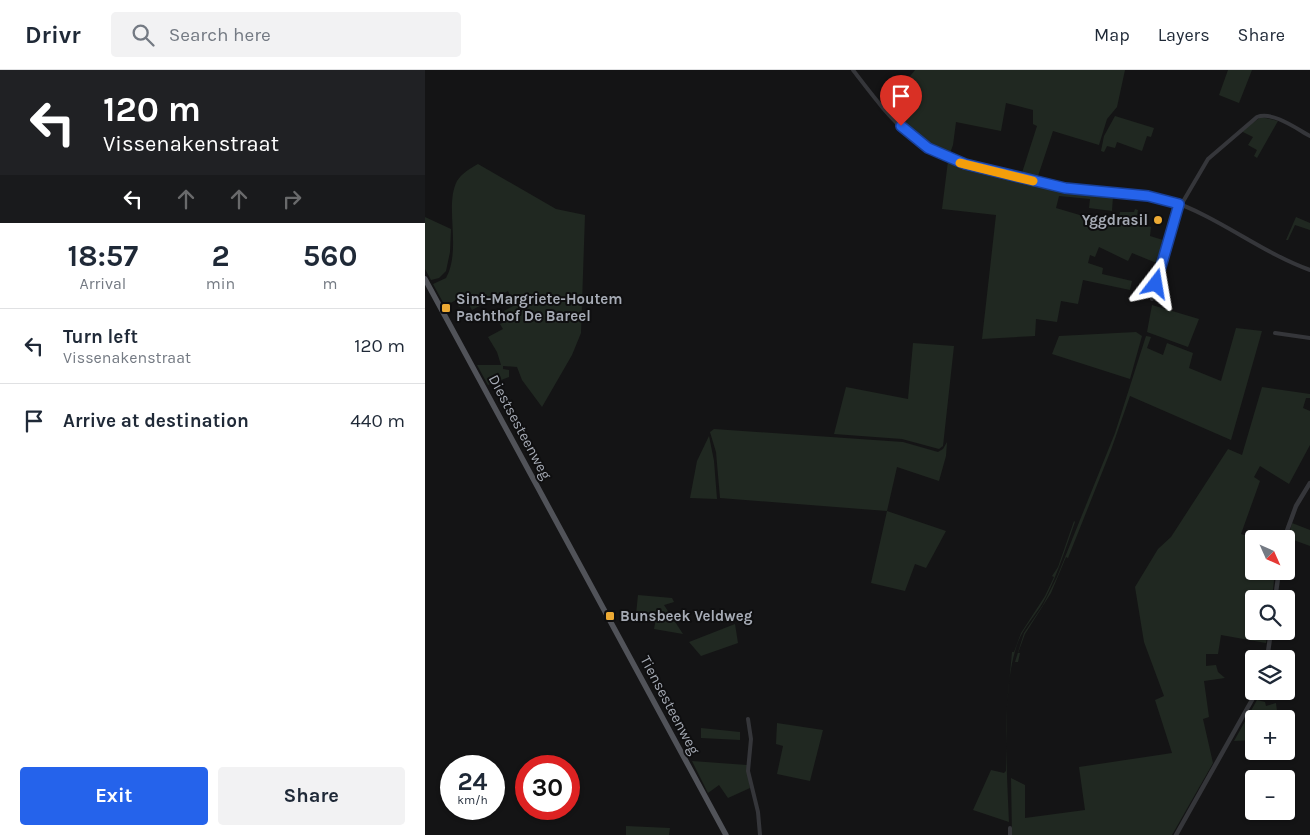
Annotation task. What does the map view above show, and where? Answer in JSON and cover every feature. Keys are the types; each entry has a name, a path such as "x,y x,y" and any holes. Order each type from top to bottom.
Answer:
{"main road":[{"name":"Diestsesteenweg","path":"425,279 593,588"},
{"name":"Tiensesteenweg","path":"593,588 726,835"}],"street":[{"path":"853,70 892,118 909,134 928,148 952,160 1065,188 1148,196 1180,204 1272,254 1310,270"},
{"path":"1153,299 1180,204 1208,159 1257,117 1265,115 1273,117 1310,136"},
{"path":"1275,332 1310,338"},
{"path":"1287,530 1291,517 1310,483"},
{"path":"1176,835 1252,700"},
{"path":"748,719 751,739 748,771 758,812 760,835"},
{"path":"1010,835 1011,828"}],"shaded area":[{"path":"915,70 1125,70 1117,107 1107,119 1099,145 1053,131 1037,179 1021,176 1037,126 1033,124 1033,110 1006,103 1001,131 956,122 953,145 949,156 918,137 886,106"},
{"path":"1228,70 1252,70 1239,103 1219,95"},
{"path":"1115,116 1154,128 1151,137 1147,136 1142,151 1117,142 1115,148 1107,146 1104,152 1101,151 1104,136"},
{"path":"1261,117 1278,121 1257,158 1254,156 1257,150 1248,145 1253,137 1241,131"},
{"path":"948,161 1050,187 1113,196 1112,211 1089,208 1090,199 1059,196 1056,208 1117,226 1120,212 1134,212 1135,209 1138,210 1136,223 1151,227 1150,236 1163,240 1161,246 1164,248 1159,264 1132,253 1128,261 1099,247 1095,257 1090,255 1088,263 1103,268 1102,274 1132,281 1130,290 1083,280 1078,304 1061,301 1057,322 1036,319 1035,336 982,339 996,215 942,209"},
{"path":"478,164 556,209 585,215 581,333 572,355 542,407 522,380 517,367 503,366 503,369 509,370 509,377 488,385 477,365 501,365 497,352 488,337 503,329 500,324 507,321 502,312 515,305 508,291 472,310 468,303 459,307 456,300 445,306 433,284 446,278 451,267 453,254 453,191 459,178"},
{"path":"425,217 451,229 450,252 446,271 439,278 431,280 425,269"},
{"path":"1296,217 1310,223 1310,230 1295,225 1288,240 1286,240"},
{"path":"1152,305 1199,319 1188,347 1147,332"},
{"path":"1236,328 1262,331 1231,440 1130,396 1111,450 1068,558 1066,557 1051,593 1025,634 1018,653 1020,653 1018,662 1015,662 1024,633 1043,605 1057,577 1115,433 1146,336 1151,337 1147,348 1163,355 1167,343 1193,353 1189,368 1221,381"},
{"path":"1136,332 1142,336 1130,379 1052,354 1059,336"},
{"path":"913,343 954,346 943,446 939,449 902,439 834,434 846,387 908,399"},
{"path":"1262,387 1310,394 1310,398 1306,398 1303,408 1310,411 1310,445 1289,484 1260,466 1254,477 1260,481 1241,534 1245,535 1245,580 1274,580 1273,590 1245,590 1245,639 1221,635 1218,654 1206,654 1206,666 1216,665 1218,672 1225,678 1204,681 1209,717 1203,719 1213,763 1172,835 1012,835 1011,778 1025,785 1025,818 1085,810 1079,767 1172,753 1155,700 1164,696 1144,642 1135,587 1158,549 1171,537 1228,449 1242,455"},
{"path":"714,429 903,442 938,452 943,449 947,442 946,456 939,481 897,467 887,511 720,498 716,452 710,432"},
{"path":"709,436 714,461 717,499 690,498 697,461"},
{"path":"887,511 946,531 926,568 915,564 905,591 871,583"},
{"path":"1074,521 1065,550 1050,588 1043,603 1018,642 1009,682 1012,652 1014,652 1021,633 1045,596 1054,577 1052,576 1058,567"},
{"path":"1292,523 1310,530 1310,546 1295,541 1295,530 1290,530"},
{"path":"638,595 672,598 674,602 664,605 683,634 654,629 656,619 636,615"},
{"path":"735,624 738,643 701,656 689,642"},
{"path":"1249,640 1266,640 1266,643"},
{"path":"1257,700 1265,702 1266,706 1276,703 1277,710 1251,710"},
{"path":"1245,721 1245,740 1234,741"},
{"path":"777,723 823,730 810,781 777,774 783,746 776,744"},
{"path":"701,728 740,732 740,740 701,738"},
{"path":"1006,743 1009,822 973,810 991,770 1004,773 1006,771"},
{"path":"692,761 747,765 750,788 728,798 719,785 708,793"},
{"path":"626,826 670,828 669,835 626,835"}],"slow traffic":[{"path":"960,163 1033,181"}],"place":[{"name":"Yggdrasil","path":"1158,220"},
{"name":"Sint-Margriete-Houtem Pachthof De Bareel","path":"446,308"},
{"name":"Bunsbeek Veldweg","path":"610,616"}],"route":[{"path":"901,126 928,148 940,155 965,164 1065,188 1148,196 1179,204 1156,284"}]}
